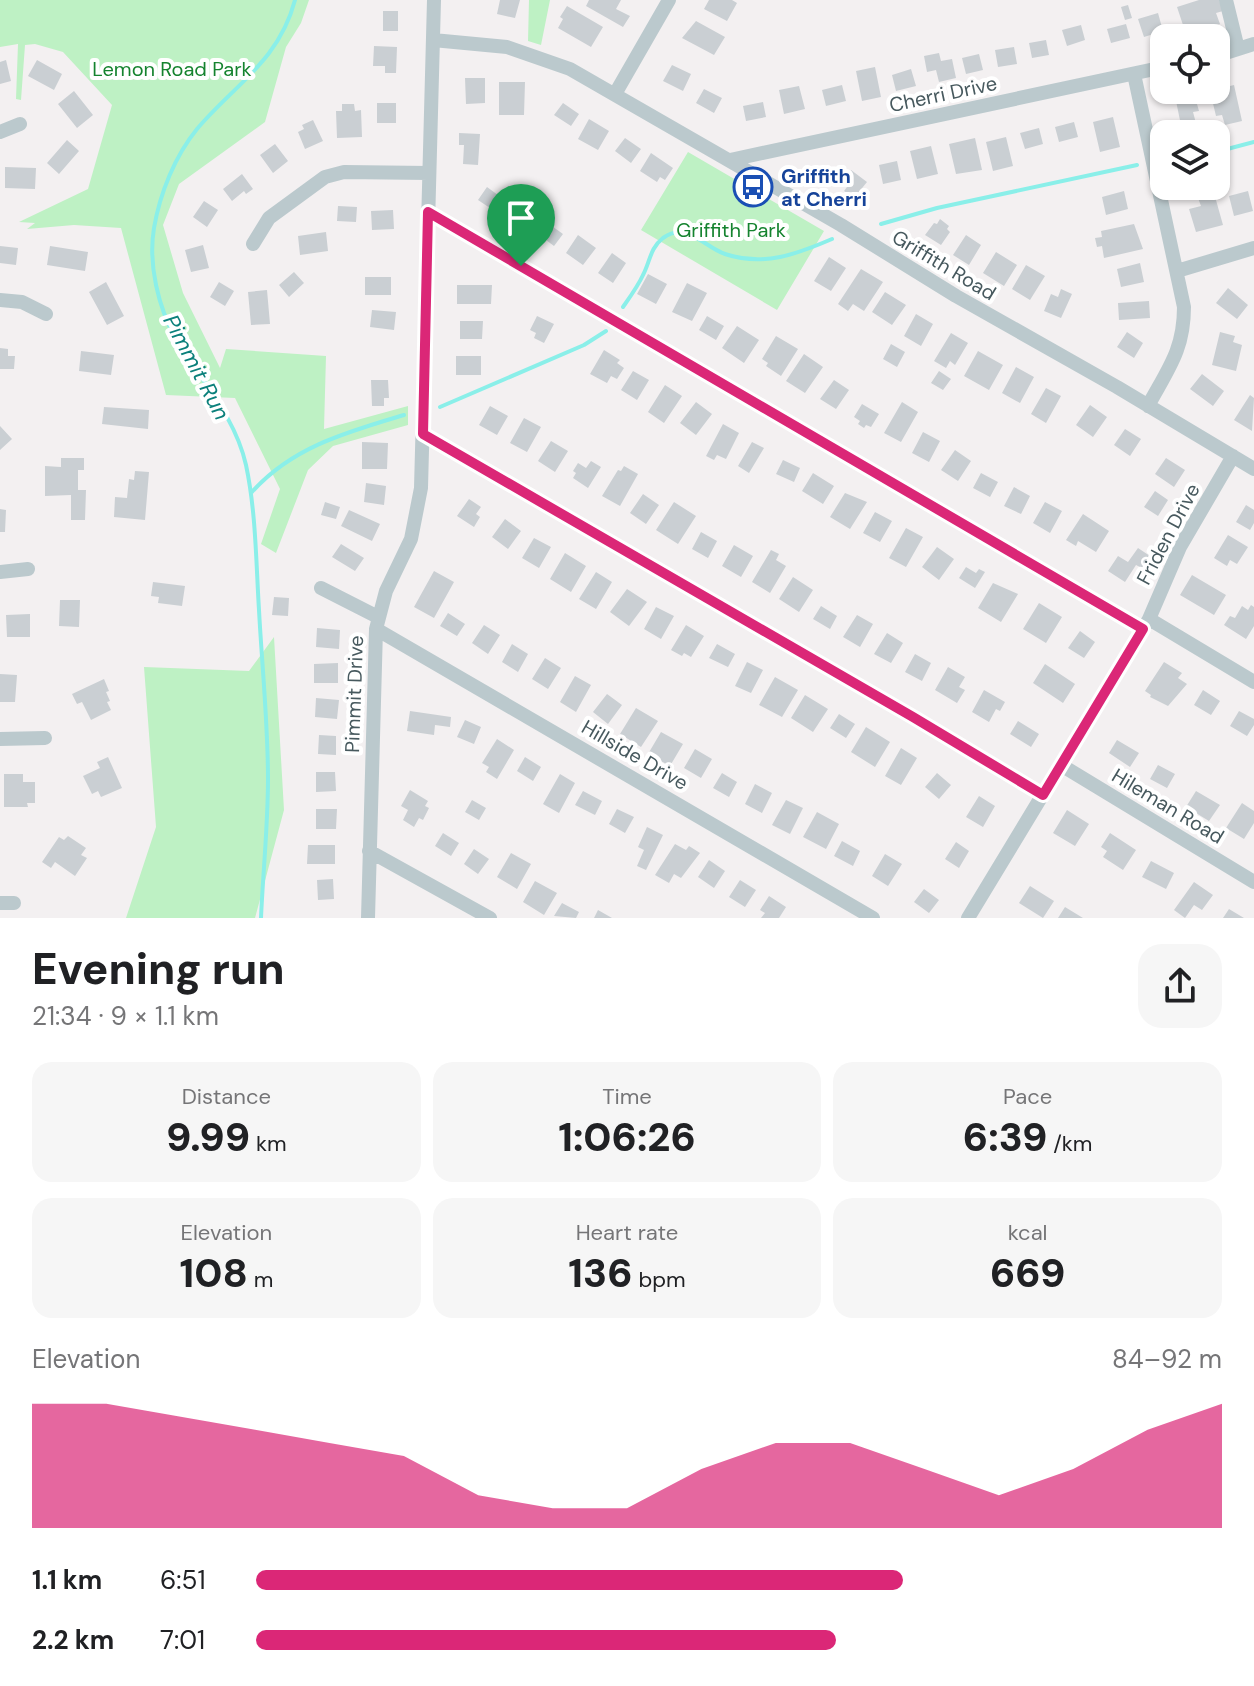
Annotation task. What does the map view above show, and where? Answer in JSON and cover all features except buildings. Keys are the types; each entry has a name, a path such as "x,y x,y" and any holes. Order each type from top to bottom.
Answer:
{"street":[{"name":"Pimmit Drive","path":"368,918 377,623 386,591 411,539 421,488 434,0"},
{"path":"615,94 669,0"},
{"path":"1226,0 1238,49"},
{"name":"Griffith Road","path":"433,40 478,43 522,51 570,69 1254,469"},
{"path":"1230,52 1254,44"},
{"name":"Cherri Drive","path":"730,160 1150,70"},
{"path":"1134,74 1184,307 1178,352 1148,406"},
{"path":"0,132 20,124"},
{"path":"253,244 260,227 269,218 325,177 344,172 429,173"},
{"path":"428,212 1146,624 1254,682"},
{"path":"1177,271 1254,248"},
{"path":"0,300 22,302 46,314"},
{"path":"423,434 1043,795"},
{"name":"Friden Drive","path":"975,915 1146,624 1180,547 1233,456"},
{"path":"0,572 28,569"},
{"name":"Hillside Drive","path":"321,588 873,918"},
{"path":"0,739 45,738"},
{"name":"Hileman Road","path":"1061,765 1254,882"},
{"path":"369,851 490,918"}],"green space":[{"name":"Lemon Road Park","path":"0,0 309,0 301,23 286,47 265,122 179,184 163,225 183,293 220,368 226,349 326,356 324,429 408,406 408,425 333,446 308,470 276,553 261,544 280,489 235,398 166,395 121,228 74,225 27,229 35,223 19,222 88,189 112,105 63,52 35,44 25,45 21,100 16,99 18,44 0,47"},
{"path":"529,0 550,0 541,45 528,41"},
{"name":"Griffith Park","path":"688,152 824,231 777,310 641,230"},
{"path":"274,637 284,810 255,918 126,918 156,827 144,667 249,671"}],"waterway":[{"name":"Pimmit Run","path":"261,918 268,758 249,483 234,431 176,339 164,313 156,285 152,242 160,202 182,151 211,113 267,56 288,21 295,0"},
{"path":"1230,148 1254,142"},
{"path":"881,224 937,208 1137,165"},
{"path":"623,307 641,279 655,246 672,234 688,234 717,251 753,259 793,254 832,239"},
{"path":"440,407 584,345 606,331"},
{"path":"252,492 268,476 303,452 341,435 404,415"}],"place":[{"name":"Griffith at Cherri","path":"753,187"}],"route":[{"path":"428,212 521,266 1143,629 1043,795 423,434 428,212"}]}
